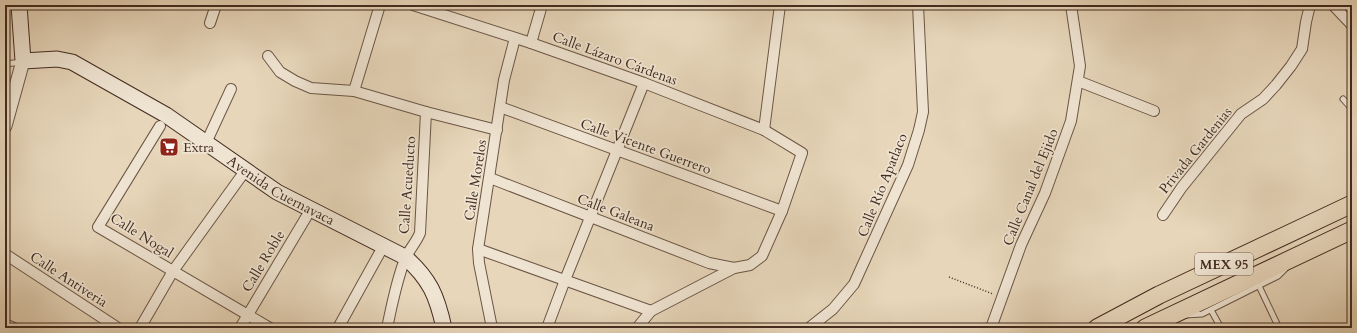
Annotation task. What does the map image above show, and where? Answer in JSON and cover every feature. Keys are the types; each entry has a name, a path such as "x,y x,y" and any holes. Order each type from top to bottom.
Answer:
{"highway":[{"name":"MEX 95","path":"1097,328 1159,295 1352,204"},
{"name":"MEX 95","path":"1145,328 1170,315 1300,256 1352,230"}],"main road":[{"path":"19,5 23,61"},
{"name":"Avenida Cuernavaca","path":"23,61 57,59 72,62 166,114 245,171 277,192 405,257 416,266 431,286 440,309 444,328"}],"street":[{"path":"210,23 216,5"},
{"path":"354,91 380,5"},
{"name":"Calle Lázaro Cárdenas","path":"413,5 531,43 644,83 764,130 802,152 782,211"},
{"path":"531,43 542,5"},
{"path":"764,130 780,5"},
{"name":"Calle Río Apatlaco","path":"809,328 833,309 854,284 872,248 908,166 923,112 918,5"},
{"name":"Calle Canal del Ejido","path":"991,328 1021,245 1045,193 1071,121 1080,66 1071,5"},
{"name":"Privada Gardenias","path":"1163,215 1182,187 1241,114 1263,99 1291,66 1302,49 1310,5"},
{"path":"1333,5 1352,25"},
{"name":"Calle Morelos","path":"492,328 479,264 478,249 504,80 515,38"},
{"path":"268,56 280,72 311,88 354,91 426,112 497,130"},
{"path":"5,126 23,61"},
{"path":"1078,82 1154,111"},
{"path":"547,328 644,83"},
{"path":"206,143 230,89"},
{"name":"Calle Vicente Guerrero","path":"500,107 782,211"},
{"name":"Calle Acueducto","path":"387,328 396,287 405,257 416,242 420,233 426,112"},
{"name":"Calle Nogal","path":"160,126 98,227 270,328"},
{"path":"140,328 173,271 245,171"},
{"name":"Calle Galeana","path":"490,178 709,263 734,268"},
{"name":"Calle Roble","path":"240,328 311,209"},
{"path":"638,328 651,311 734,268 750,265 762,256 782,211"},
{"path":"338,328 384,245"},
{"path":"478,249 651,311"},
{"name":"Calle Antiveria","path":"5,254 118,328"},
{"path":"5,324 14,328"}],"lane":[{"path":"5,64 23,61"},
{"path":"1343,99 1352,108"},
{"path":"1170,315 1202,314 1211,310 1278,276 1300,256"},
{"path":"1259,286 1279,328"},
{"path":"1211,310 1221,328"}],"path":[{"path":"949,277 1003,298"}],"place":[{"name":"Extra","path":"169,147"}]}
